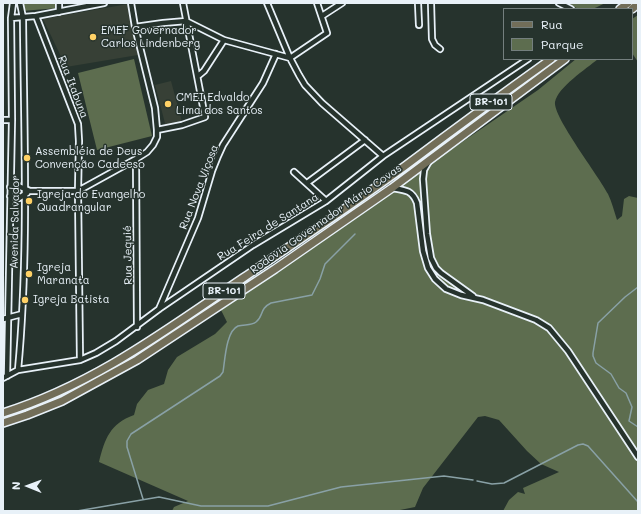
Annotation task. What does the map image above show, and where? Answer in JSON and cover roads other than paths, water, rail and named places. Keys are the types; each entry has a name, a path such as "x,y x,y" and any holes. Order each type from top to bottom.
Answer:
{"main road":[{"name":"Rodovia Governador Mário Covas","path":"3,413 42,400 82,381 138,350 329,220 550,60"},
{"name":"Rodovia Governador Mário Covas","path":"3,423 73,396 121,369 275,269 392,188 564,60"}],"street":[{"name":"Avenida Salvador","path":"5,377 5,318 9,262 12,120 11,18 13,3"},
{"name":"Avenida Salvador","path":"18,370 22,314 26,191 23,18 20,3"},
{"path":"59,3 59,12"},
{"path":"11,18 36,16 104,3"},
{"path":"10,187 18,186 26,191 78,191 136,159 147,152 153,145 157,137 155,108 135,27 131,3"},
{"path":"157,130 182,125 204,118 198,76 183,3"},
{"path":"263,3 268,4 290,58 299,75 314,95 384,156"},
{"path":"290,58 326,33 317,3"},
{"path":"322,16 342,3"},
{"path":"418,3 419,25"},
{"path":"431,3 432,39 434,45 440,49"},
{"path":"559,3 569,8"},
{"name":"Rua Itabuna","path":"36,16 78,124 80,360"},
{"path":"135,27 186,21 224,40 290,58"},
{"path":"198,76 204,71 224,40"},
{"name":"Rua Nova Viçosa","path":"159,309 198,218 218,156 263,83 276,54"},
{"name":"Rua Feira de Santana","path":"5,377 18,370 80,360 96,353 137,327 159,309 253,245 326,201 384,156 527,60"},
{"path":"3,120 12,120"},
{"path":"307,183 365,140"},
{"name":"Rua Jequié","path":"136,159 137,327"},
{"path":"429,160 423,174 423,185 427,234 431,258 436,268 441,273 474,297"},
{"path":"294,172 326,201"},
{"path":"392,188 406,190 414,197 417,203 423,251 428,268 435,279 446,289 461,295 474,297 536,320 549,328 568,351 638,456"},
{"path":"10,196 19,198 26,191"},
{"path":"3,262 9,262"},
{"path":"5,318 22,314"}],"waterway":[{"path":"143,499 127,447 127,441 131,434 220,376 223,372 225,353 234,329 238,326 256,322 263,310 271,303 312,295 325,264 355,234"},
{"path":"638,287 625,297 598,323 593,353 596,363 611,374 619,388 626,393 632,407 629,421 638,427"},
{"path":"477,481 492,484 504,483 578,445 583,444 588,446 638,502"},
{"path":"77,511 159,497 201,506 268,506 341,487 444,476 473,480"}],"place":[{"name":"EMEF Governador Carlos Lindenberg","path":"93,37"},
{"name":"CMEI Edvaldo Lima dos Santos","path":"168,104"},
{"name":"Assembléia de Deus Convenção Cadeeso","path":"27,158"},
{"name":"Igreja do Evangelho Quadrangular","path":"29,201"},
{"name":"Igreja Maranata","path":"29,274"},
{"name":"Igreja Batista","path":"25,300"}]}
